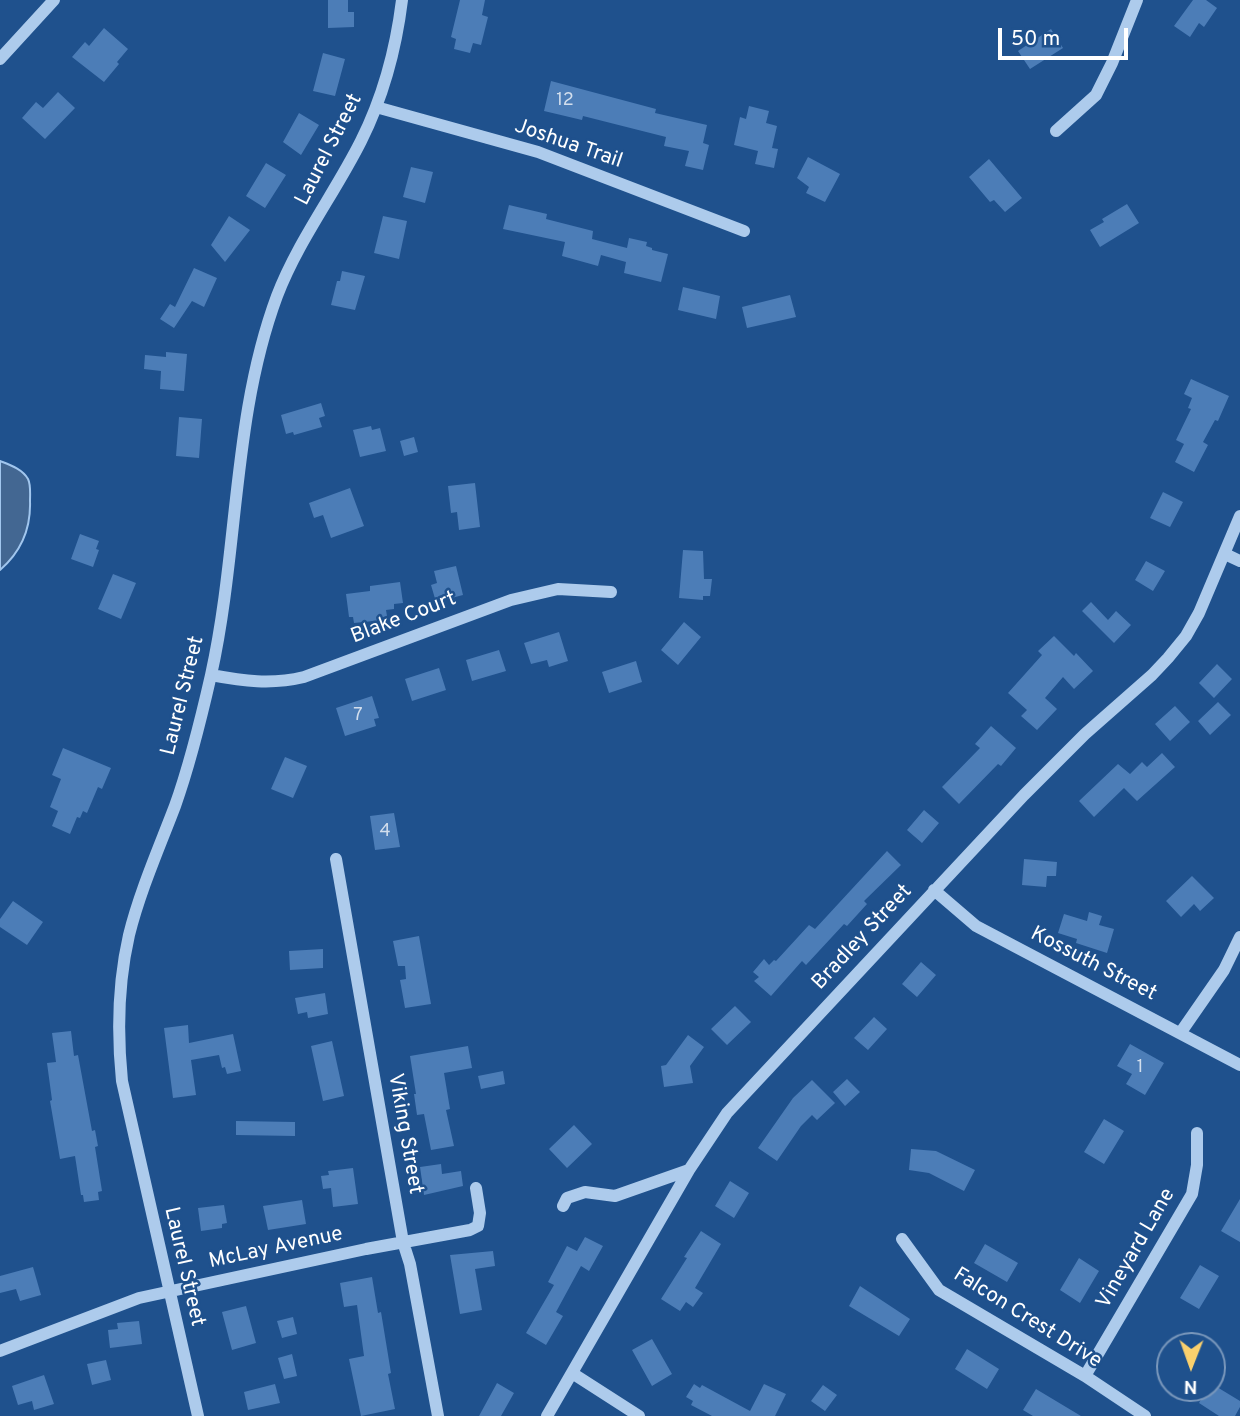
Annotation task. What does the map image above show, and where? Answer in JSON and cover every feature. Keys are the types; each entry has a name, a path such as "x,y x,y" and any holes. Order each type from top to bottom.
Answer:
{"street":[{"path":"0,59 54,0"},
{"name":"Laurel Street","path":"198,1416 122,1081 119,1009 129,935 176,802 211,675 228,582 244,429 262,342 284,280 360,142 376,107 387,74 401,0"},
{"path":"1056,131 1096,95 1137,0"},
{"name":"Joshua Trail","path":"376,107 537,152 744,230"},
{"name":"Bradley Street","path":"547,1416 712,1133 743,1093 1057,761 1168,658 1186,636 1199,613 1240,516"},
{"path":"1225,554 1240,561"},
{"name":"Blake Court","path":"211,675 262,683 284,682 511,600 558,589 611,592"},
{"name":"Viking Street","path":"336,859 403,1242 410,1264 438,1416"},
{"name":"Kossuth Street","path":"934,890 976,926 1240,1065"},
{"path":"1181,1032 1224,970 1240,937"},
{"name":"Vineyard Lane","path":"1085,1376 1192,1194 1197,1165 1198,1133"},
{"path":"563,1206 567,1198 585,1192 615,1196 689,1170"},
{"name":"McLay Avenue","path":"0,1351 139,1298 470,1230 478,1226 480,1213 476,1188"},
{"name":"Falcon Crest Drive","path":"902,1239 939,1290 1085,1376 1146,1416"},
{"path":"572,1373 639,1416"}],"water":[{"path":"0,461 16,468 29,481 30,511 24,539 0,570"}],"building":[{"path":"328,0 348,0 348,12 354,12 354,27 328,28"},
{"path":"460,0 485,0 482,15 488,17 481,45 473,43 470,53 454,49 456,39 451,37"},
{"path":"1193,0 1206,0 1217,8 1204,27 1199,23 1190,37 1174,26"},
{"path":"104,28 128,49 104,82 72,57 85,42 89,46"},
{"path":"1051,29 1063,48 1030,69 1018,51"},
{"path":"323,53 345,59 335,96 313,91"},
{"path":"551,81 656,109 655,113 707,125 703,143 709,145 703,170 685,166 689,151 664,146 666,137 583,116 582,120 544,111"},
{"path":"58,92 75,108 45,139 22,118 36,102 43,108"},
{"path":"749,106 769,111 766,123 777,126 772,148 778,149 774,168 755,164 758,151 734,145 740,117 746,119"},
{"path":"299,113 319,125 301,155 283,142"},
{"path":"808,157 840,174 825,202 806,193 809,187 797,178"},
{"path":"989,159 1022,198 1005,212 994,200 990,202 969,177"},
{"path":"266,163 286,175 265,208 246,196"},
{"path":"411,167 433,172 425,203 403,197"},
{"path":"1127,204 1139,223 1100,247 1090,230 1104,222 1102,219"},
{"path":"509,205 547,214 546,219 593,231 592,239 627,248 629,238 647,242 646,246 652,250 668,254 661,282 624,273 626,262 601,255 598,266 562,256 565,242 503,229"},
{"path":"229,216 250,230 225,262 211,245"},
{"path":"383,216 407,221 399,259 374,253"},
{"path":"194,268 217,278 204,307 192,301 174,328 160,319 170,304 175,307"},
{"path":"342,271 365,276 355,310 331,305"},
{"path":"683,287 720,296 716,319 678,310"},
{"path":"790,295 796,317 747,328 742,307"},
{"path":"166,352 187,354 184,391 160,389 161,371 144,369 145,355 166,357"},
{"path":"1191,379 1229,396 1218,421 1215,420 1203,442 1208,445 1194,472 1175,462 1184,444 1176,440 1191,409 1188,408 1192,398 1184,394"},
{"path":"321,403 325,416 319,418 322,427 294,435 293,432 286,434 281,415"},
{"path":"179,417 202,419 199,458 176,456"},
{"path":"371,426 372,430 380,428 386,451 360,457 353,430"},
{"path":"414,437 418,452 404,456 400,441"},
{"path":"475,483 480,527 459,530 457,512 451,513 448,486"},
{"path":"350,488 364,526 331,538 323,515 314,518 309,503"},
{"path":"1163,492 1183,502 1170,527 1150,518"},
{"path":"80,534 99,541 93,567 71,559"},
{"path":"683,550 703,551 704,579 712,579 710,596 703,596 703,600 679,598"},
{"path":"1146,561 1165,571 1153,591 1135,580"},
{"path":"456,566 463,595 436,602 431,585 437,583 434,571"},
{"path":"113,574 136,583 121,619 98,609"},
{"path":"400,582 403,603 394,604 394,609 386,610 387,616 383,620 354,623 353,617 349,617 346,594 370,591 370,586"},
{"path":"1091,602 1108,620 1116,611 1131,625 1114,643 1082,611"},
{"path":"684,622 701,637 678,665 661,650"},
{"path":"559,632 568,661 549,667 547,660 531,664 524,643"},
{"path":"1054,636 1093,671 1074,689 1063,677 1045,698 1057,709 1037,730 1021,716 1027,710 1008,693 1042,655 1038,651"},
{"path":"499,650 506,671 472,681 466,660"},
{"path":"636,661 642,682 609,693 602,672"},
{"path":"1217,664 1232,679 1214,698 1199,683"},
{"path":"439,668 446,690 412,701 405,679"},
{"path":"372,696 379,718 374,719 376,726 345,736 336,708"},
{"path":"1218,702 1231,715 1210,735 1198,721"},
{"path":"1175,706 1190,722 1170,741 1155,724"},
{"path":"991,726 1016,748 1001,766 998,764 959,804 942,787 980,748 975,744"},
{"path":"63,748 111,768 102,789 98,787 87,813 83,811 80,818 77,817 70,834 52,826 58,811 50,807 61,779 52,775"},
{"path":"1162,753 1175,767 1137,801 1124,788 1094,817 1079,801 1118,764 1130,774 1142,762 1147,767"},
{"path":"285,757 307,766 293,798 271,789"},
{"path":"924,810 939,823 922,843 907,830"},
{"path":"394,813 400,847 375,850 370,816"},
{"path":"887,851 901,865 864,901 867,904 847,926 844,924 806,965 802,961 771,996 754,981 759,977 753,972 764,959 769,965 776,961 809,925 815,929"},
{"path":"1024,859 1057,862 1056,876 1047,876 1046,887 1022,885"},
{"path":"1192,876 1214,898 1200,911 1194,904 1181,917 1166,901"},
{"path":"13,901 43,922 27,945 0,927 0,919"},
{"path":"1089,912 1102,916 1099,925 1114,929 1107,953 1076,943 1077,939 1058,933 1064,914 1087,921"},
{"path":"419,936 431,1004 405,1008 400,980 406,979 405,966 398,966 393,941"},
{"path":"323,949 323,968 290,970 289,951"},
{"path":"921,962 936,975 917,997 902,984"},
{"path":"325,993 328,1014 308,1018 307,1012 298,1014 295,998"},
{"path":"735,1006 751,1022 727,1045 711,1029"},
{"path":"874,1017 887,1029 868,1050 854,1038"},
{"path":"188,1025 189,1043 233,1034 241,1071 227,1074 225,1067 222,1068 219,1055 191,1060 196,1095 173,1098 164,1028"},
{"path":"71,1031 74,1056 78,1055 92,1131 95,1130 102,1191 98,1192 99,1200 84,1202 75,1156 60,1159 50,1101 47,1063 56,1062 52,1033"},
{"path":"688,1035 704,1047 690,1066 693,1083 664,1087 661,1066 666,1065"},
{"path":"332,1041 344,1096 323,1101 311,1046"},
{"path":"1130,1044 1164,1063 1145,1095 1126,1084 1132,1074 1117,1066"},
{"path":"468,1046 472,1068 444,1073 450,1109 446,1110 454,1146 431,1150 424,1114 417,1115 410,1056"},
{"path":"503,1071 505,1084 481,1089 478,1076"},
{"path":"847,1079 860,1092 845,1106 833,1092"},
{"path":"812,1080 835,1103 817,1120 812,1115 801,1126 777,1161 758,1148 793,1098"},
{"path":"1104,1119 1124,1131 1104,1164 1084,1152"},
{"path":"236,1121 295,1122 295,1136 236,1135"},
{"path":"574,1125 592,1144 567,1168 549,1149"},
{"path":"911,1149 936,1151 975,1170 964,1191 929,1173 909,1170"},
{"path":"441,1164 442,1174 461,1171 463,1186 424,1195 420,1167"},
{"path":"353,1168 358,1204 333,1207 331,1188 323,1189 321,1176 329,1175 328,1171"},
{"path":"730,1181 749,1193 734,1218 715,1206"},
{"path":"1240,1199 1240,1242 1221,1231"},
{"path":"302,1200 306,1224 268,1230 263,1206"},
{"path":"224,1205 227,1223 222,1224 222,1228 201,1231 198,1208"},
{"path":"701,1231 721,1244 695,1288 703,1293 693,1307 686,1302 680,1311 661,1299"},
{"path":"585,1237 603,1246 589,1271 581,1266 556,1312 563,1316 546,1345 526,1333 554,1285 548,1282 567,1246 577,1251"},
{"path":"985,1244 1018,1263 1007,1282 974,1263"},
{"path":"493,1251 495,1266 475,1269 482,1310 460,1314 450,1255"},
{"path":"1079,1258 1099,1271 1080,1303 1060,1290"},
{"path":"1200,1265 1219,1276 1199,1309 1180,1298"},
{"path":"33,1267 41,1295 20,1301 16,1289 0,1293 0,1276"},
{"path":"372,1277 378,1313 381,1312 395,1409 361,1416 349,1359 364,1356 357,1305 344,1307 340,1283"},
{"path":"860,1286 910,1319 899,1336 849,1306"},
{"path":"246,1306 256,1343 232,1350 222,1312"},
{"path":"293,1317 297,1334 282,1338 277,1321"},
{"path":"139,1321 142,1344 110,1348 108,1330 118,1329 117,1323"},
{"path":"652,1339 672,1374 652,1386 632,1350"},
{"path":"967,1349 999,1369 987,1389 955,1369"},
{"path":"292,1354 297,1376 284,1379 278,1358"},
{"path":"106,1360 111,1380 92,1385 87,1364"},
{"path":"44,1375 54,1404 34,1410 32,1401 18,1405 12,1386"},
{"path":"497,1383 514,1393 501,1416 479,1416"},
{"path":"275,1384 280,1403 248,1410 244,1392"},
{"path":"694,1384 700,1388 702,1385 750,1411 764,1384 786,1394 775,1416 712,1416 691,1405 693,1401 686,1397"},
{"path":"823,1385 837,1395 825,1411 811,1401"},
{"path":"1036,1389 1081,1416 1033,1416 1023,1410"},
{"path":"1226,1392 1240,1401 1240,1407 1235,1416 1219,1416 1199,1403 1226,1402"}]}
